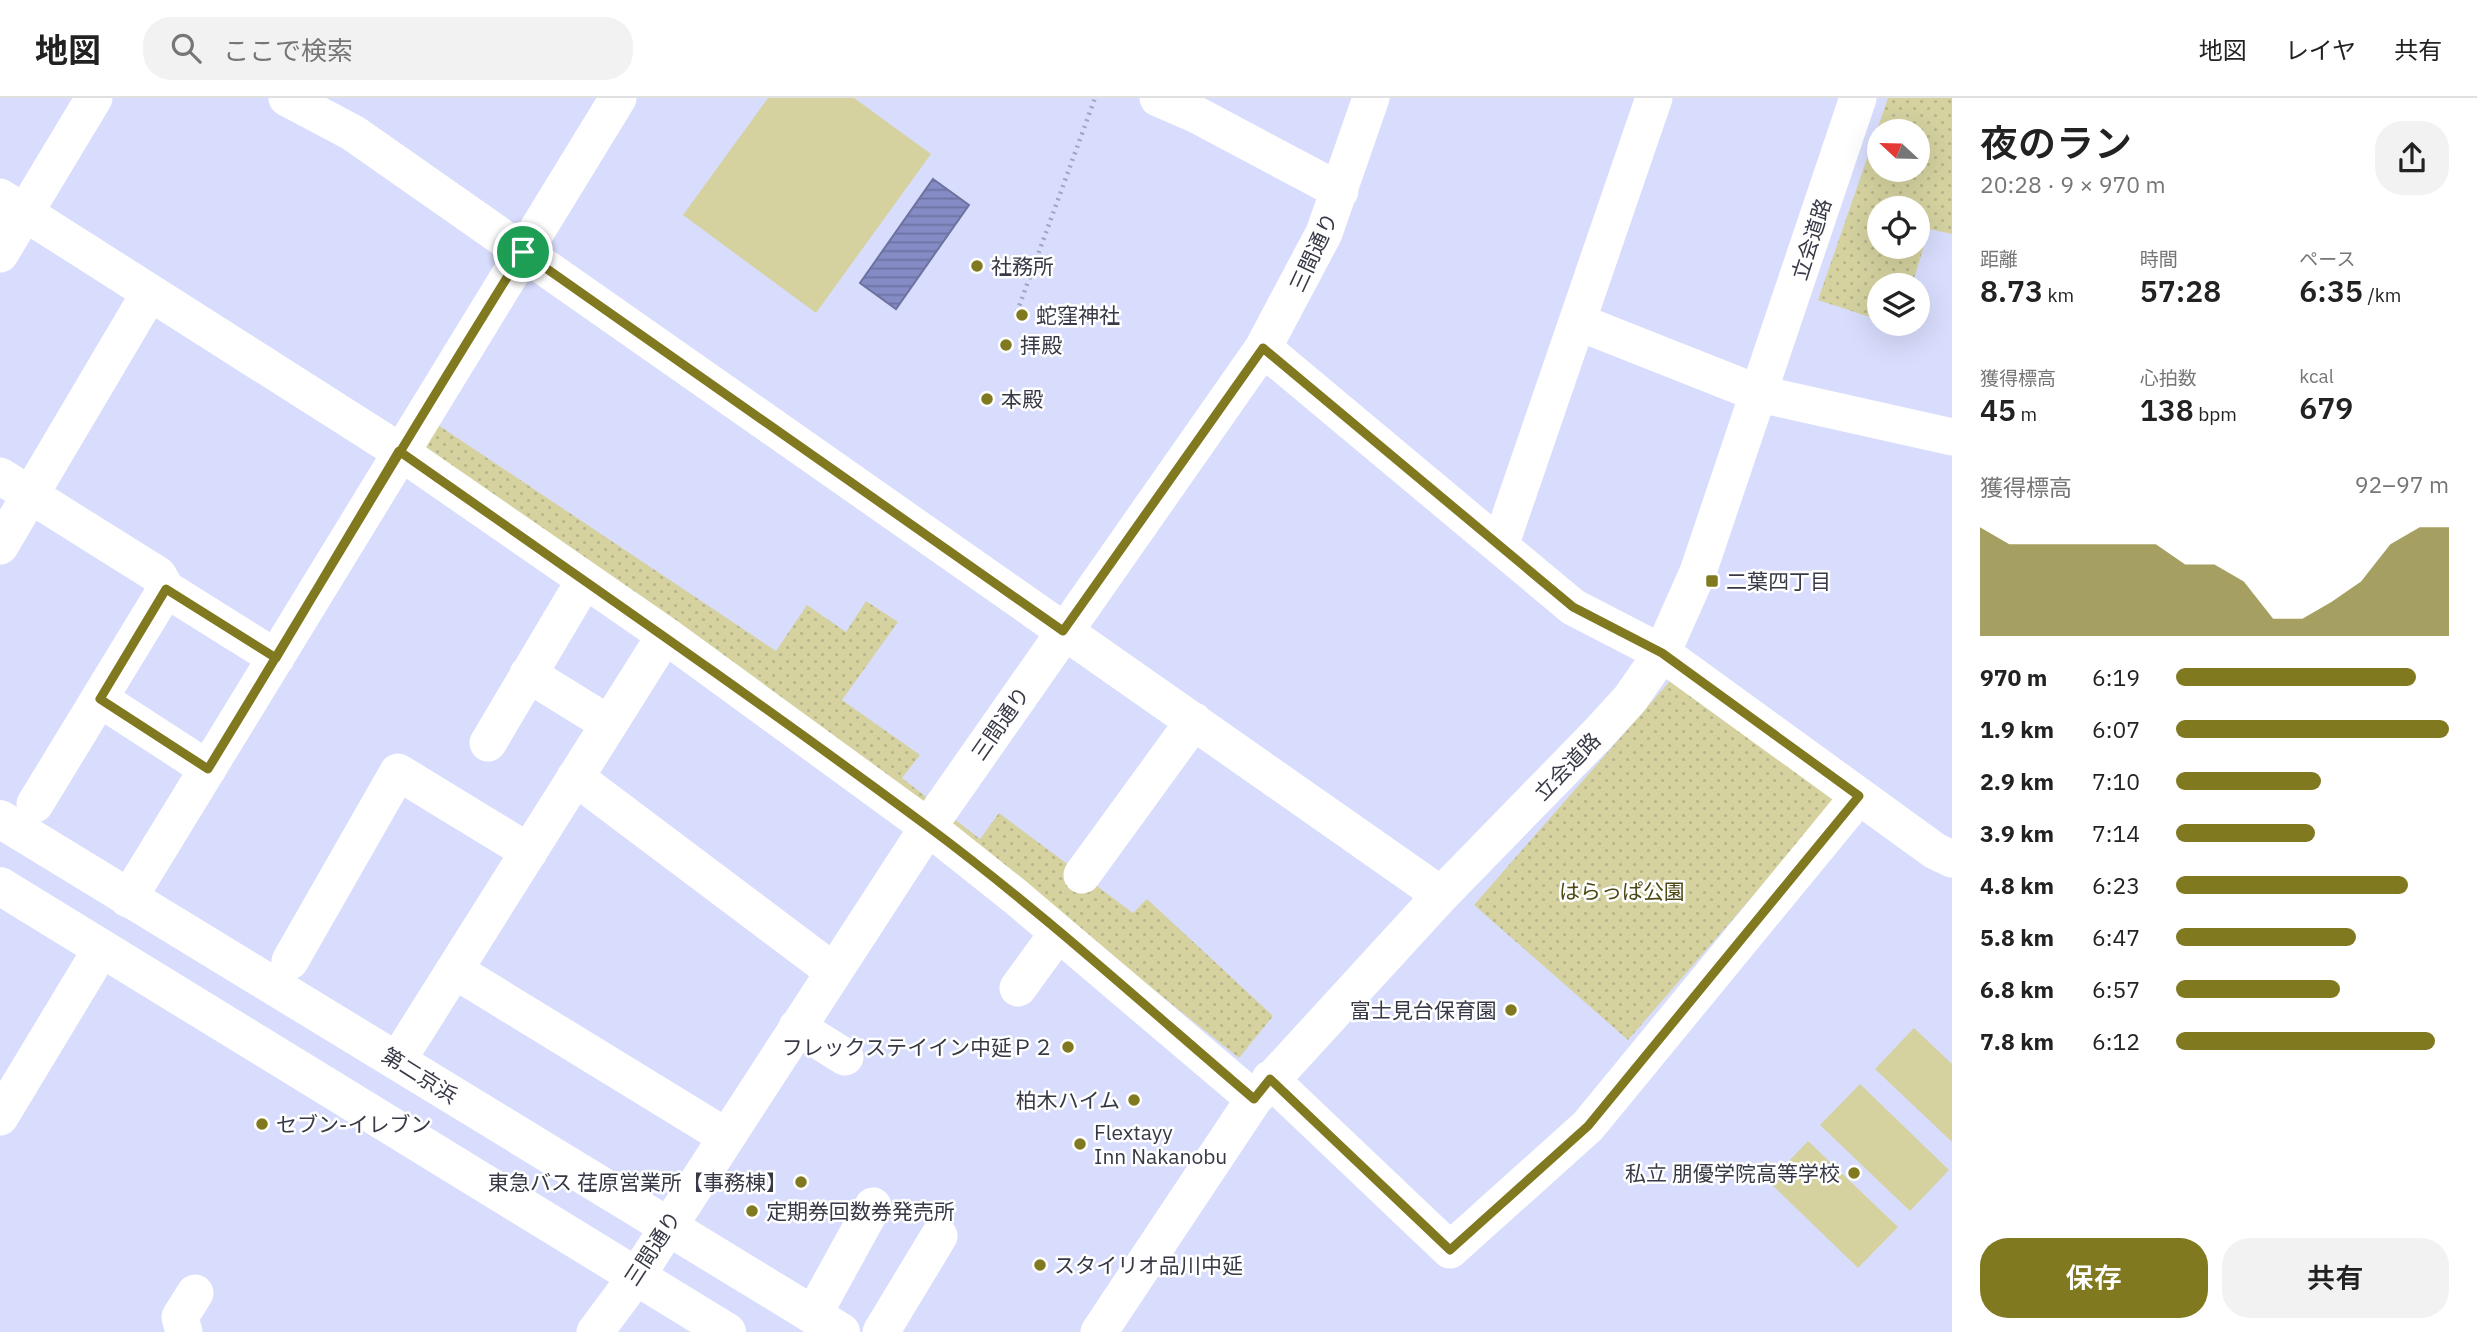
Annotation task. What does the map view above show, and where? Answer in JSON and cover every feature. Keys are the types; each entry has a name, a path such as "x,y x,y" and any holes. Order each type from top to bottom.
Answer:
{"highway":[{"name":"第二京浜","path":"0,819 633,1207 668,1224 827,1324"},
{"path":"0,886 727,1332"}],"street":[{"path":"0,254 12,205 94,98"},
{"path":"287,98 353,133 1441,895"},
{"path":"128,899 399,451 618,98"},
{"name":"三間通り","path":"595,1332 636,1277 928,827 1263,348 1318,245 1340,191 1371,98"},
{"path":"1500,546 1654,98"},
{"name":"立会道路","path":"1099,1332 1262,1089 1441,895 1597,736 1630,699 1662,653 1698,572 1858,98"},
{"path":"1173,101 1340,191"},
{"path":"12,205 399,451 665,635 928,827 1058,933 1262,1089 1450,1250 1588,1126 1859,796"},
{"path":"0,546 149,294"},
{"path":"1577,321 1760,394 1952,437"},
{"path":"1263,348 1586,616 1662,653 1935,851 1952,859"},
{"path":"0,476 158,575 166,589 276,658"},
{"path":"35,804 166,589"},
{"path":"488,743 574,598"},
{"path":"397,1061 655,650"},
{"path":"528,674 609,724"},
{"path":"100,699 208,769"},
{"path":"1082,875 1194,721"},
{"path":"290,961 398,772 529,852"},
{"path":"575,777 833,971"},
{"path":"1018,988 1058,933"},
{"path":"0,1117 102,948"},
{"path":"454,970 725,1136"},
{"path":"797,1027 845,1057"},
{"path":"827,1324 873,1206"},
{"path":"881,1332 939,1236"},
{"path":"184,1332 180,1317 195,1293"}],"path":[{"path":"1017,312 1095,98"}],"green space":[{"path":"768,98 854,98 931,154 816,313 683,215"},
{"path":"1888,98 1952,98 1952,234 1930,229 1930,196 1867,196 1867,259 1920,259 1916,273 1867,273 1867,316 1818,300 1867,159 1867,182 1930,182 1930,119 1881,119"},
{"path":"435,423 776,651 807,605 846,632 866,601 898,622 842,700 920,755 902,778 980,839 999,813 1133,913 1147,899 1273,1016 1239,1058 897,784 419,449"},
{"name":"はらっぱ公園","path":"1670,681 1837,799 1628,1040 1474,905"},
{"path":"1914,1028 1952,1064 1952,1142 1875,1069"},
{"path":"1860,1084 1949,1170 1910,1211 1820,1125"},
{"path":"1808,1141 1898,1227 1858,1268 1769,1182"}],"water":[{"path":"933,179 969,205 896,309 860,283"}],"place":[{"name":"社務所","path":"977,266"},
{"name":"蛇窪神社","path":"1022,315"},
{"name":"拝殿","path":"1006,345"},
{"name":"本殿","path":"987,399"},
{"name":"二葉四丁目","path":"1712,581"},
{"name":"富士見台保育園","path":"1511,1010"},
{"name":"フレックステイイン中延Ｐ２","path":"1068,1047"},
{"name":"柏木ハイム","path":"1134,1100"},
{"name":"セブン-イレブン","path":"262,1124"},
{"name":"Flextayy Inn Nakanobu","path":"1080,1144"},
{"name":"私立 朋優学院高等学校","path":"1854,1173"},
{"name":"東急バス 荏原営業所【事務棟】","path":"801,1182"},
{"name":"定期券回数券発売所","path":"752,1211"},
{"name":"スタイリオ品川中延","path":"1040,1265"}],"route":[{"path":"523,252 399,451 276,658 208,769 100,699 166,589 276,658 358,520 399,451 665,635 928,827 1016,897 1254,1099 1270,1079 1450,1250 1588,1126 1859,796 1662,653 1573,607 1263,348 1063,631 523,252"}]}
